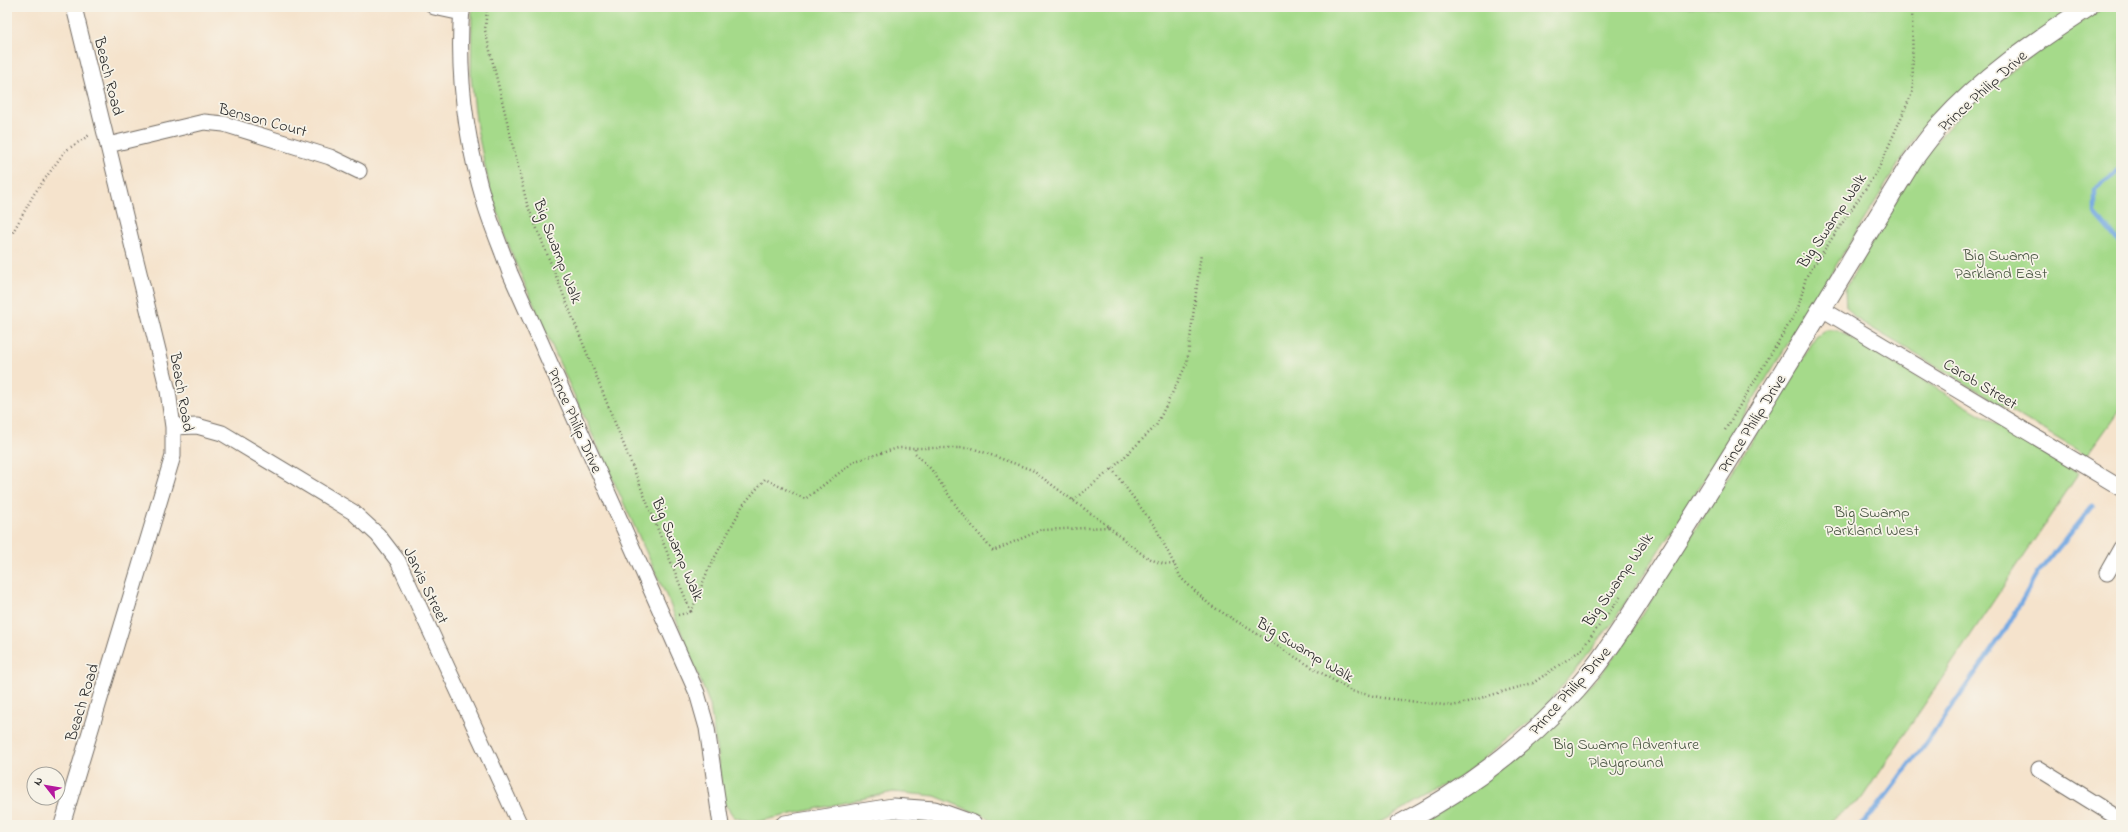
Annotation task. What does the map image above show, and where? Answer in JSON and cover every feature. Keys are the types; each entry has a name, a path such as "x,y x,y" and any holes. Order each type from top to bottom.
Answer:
{"street":[{"name":"Beach Road","path":"62,825 173,456 173,427 168,391 74,7"},
{"path":"434,7 462,10"},
{"name":"Prince Philip Drive","path":"1399,825 1475,779 1522,741 1556,709 1593,669 1619,634 1686,528 1912,161 1940,125 2005,65 2055,28 2088,7"},
{"name":"Prince Philip Drive","path":"462,10 462,74 470,145 485,204 510,273 697,693 706,728 721,825"},
{"name":"Benson Court","path":"107,140 204,122 224,124 330,157 358,171"},
{"name":"Carob Street","path":"1822,309 2121,488"},
{"name":"Jarvis Street","path":"173,427 198,426 222,433 353,512 378,534 398,561 520,825"},
{"path":"2107,573 2121,548"},
{"path":"2039,769 2121,820"},
{"path":"785,825 893,808 934,811 973,825"}],"path":[{"name":"Big Swamp Walk","path":"487,7 485,30 527,204 691,612 708,570 743,505 765,479 805,499 855,461 898,448 972,448 1032,470 1151,560 1166,565 1174,564"},
{"name":"Big Swamp Walk","path":"1724,432 1798,309 1806,277 1878,170 1888,149 1913,91 1912,7"},
{"path":"7,242 34,194 65,151 94,132 107,140"},
{"path":"1073,500 1112,469 1156,426 1187,363 1201,254"},
{"path":"915,447 915,453 931,470 959,510 993,551 1041,530 1109,527"},
{"name":"Big Swamp Walk","path":"1112,469 1156,528 1181,578 1210,605 1351,691 1383,698 1453,706 1533,683 1581,650 1623,593"}],"green space":[{"path":"472,7 2074,7 1938,114 1917,134 1673,530 1610,626 1541,712 1465,774 1375,825 999,825 986,817 935,796 893,792 751,823 734,817 724,803 710,705 670,604 559,362 513,257 490,190 477,129 471,77"},
{"name":"Big Swamp Parkland East","path":"2104,7 2121,7 2121,408 2087,456 1855,318 1846,306 1845,290 1889,211 1918,165 1936,141 1979,97 2003,77 2053,40"},
{"name":"Big Swamp Parkland West","path":"1826,330 1838,330 2079,473 1862,798 1824,825 1425,825 1518,756 1597,678 1620,650 1816,337"},
{"path":"899,816 947,825 847,825"}],"waterway":[{"path":"2121,165 2114,175 2095,189 2095,214 2121,244"},
{"path":"1860,825 1873,813 1929,739 2004,632 2037,574 2093,506"}],"park label":[{"name":"Big Swamp Adventure Playground","path":"1626,752"}]}
